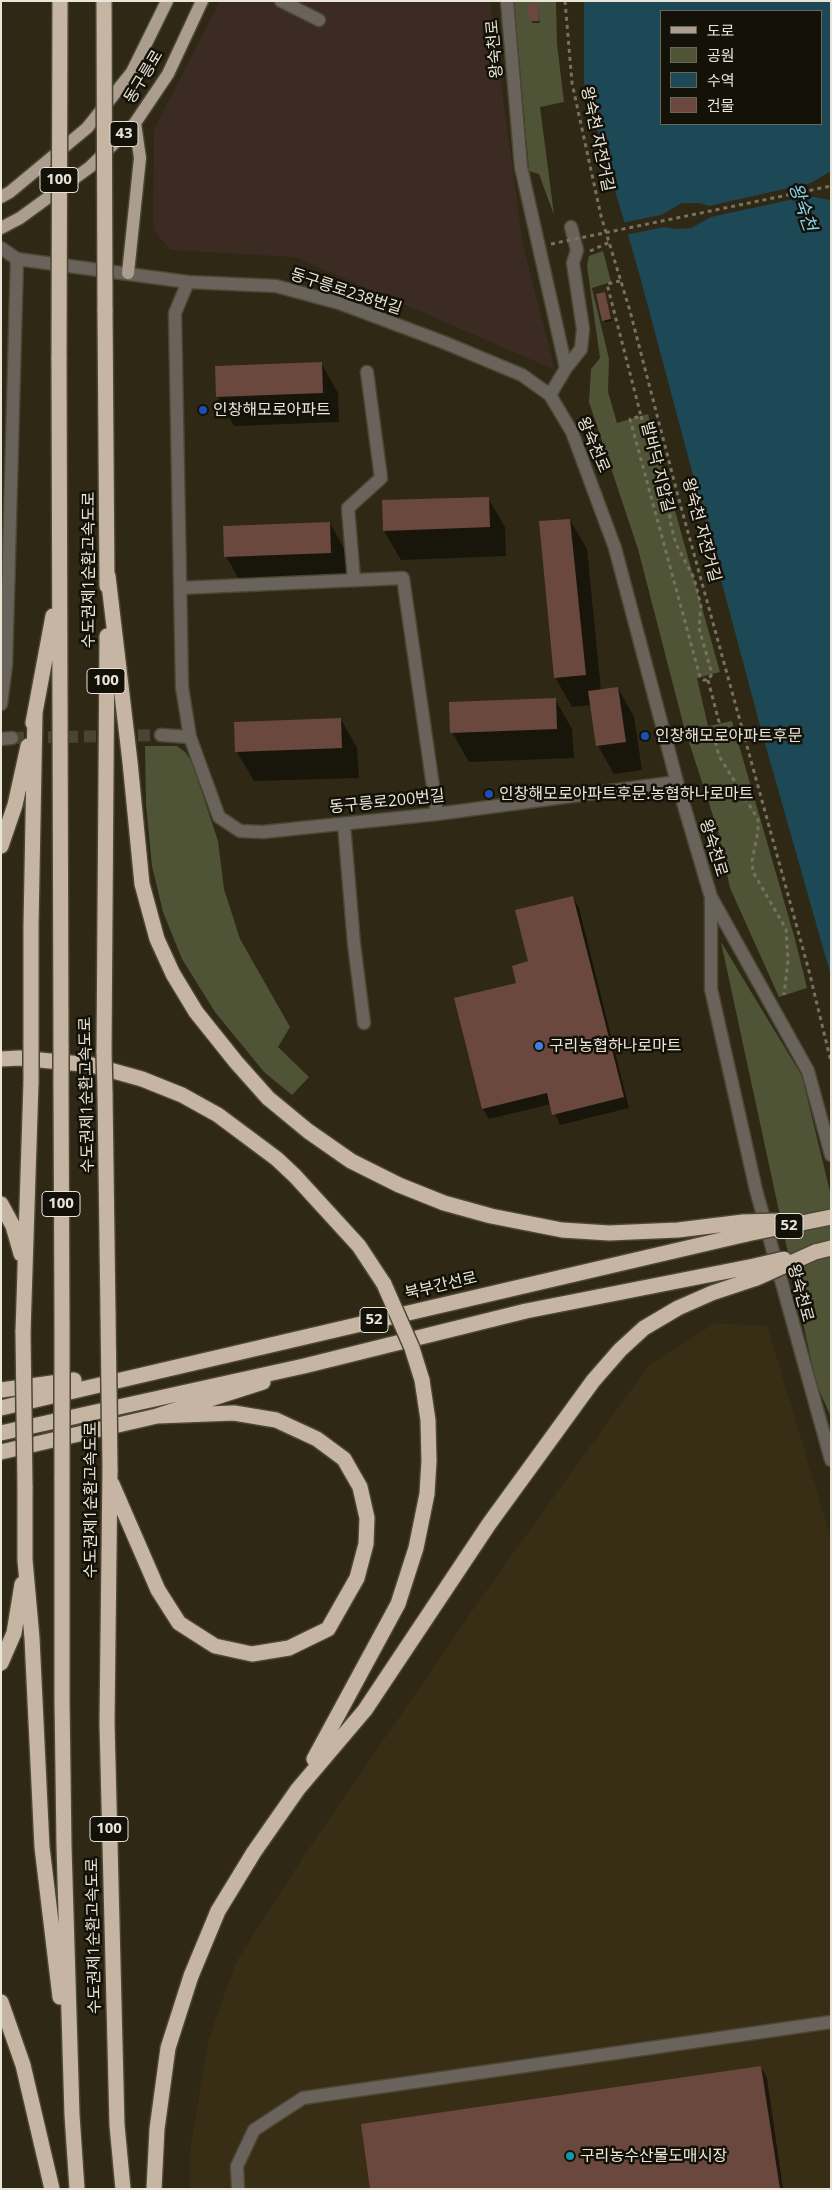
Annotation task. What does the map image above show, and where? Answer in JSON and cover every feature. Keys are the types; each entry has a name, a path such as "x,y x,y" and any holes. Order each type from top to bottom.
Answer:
{"highway":[{"name":"수도권제1순환고속도로","path":"60,1 58,358 64,1846 72,2093 78,2189"},
{"name":"수도권제1순환고속도로","path":"104,1 108,576 104,1093 110,1473 106,1723 117,2125 122,2189"},
{"path":"1,846 15,805 35,714 60,575"},
{"path":"108,576 142,884 156,939 173,974 196,1012 268,1098 308,1132 350,1161 399,1185 444,1203 491,1216 562,1230 609,1233 745,1228 826,1218"},
{"path":"23,1332 31,1043 35,714"},
{"path":"1,1059 47,1060 92,1065 142,1079 182,1095 218,1115 295,1176 359,1246 384,1284 412,1348 422,1380 428,1420 429,1461 427,1494 416,1548 398,1604 298,1789"},
{"path":"1,1204 13,1226 21,1254 25,1560 32,1638 42,1847 72,2093"},
{"name":"북부간선로","path":"1,1408 745,1228"},
{"name":"52","path":"1,1433 304,1366 526,1311 756,1272 831,1248"},
{"path":"154,2189 158,2129 168,2048 191,1976 218,1911 254,1852 298,1789 364,1710 489,1524 594,1381 620,1350 644,1328 678,1308 756,1272"},
{"path":"1,1390 184,1365"},
{"path":"1,1452 157,1416 240,1391 304,1366"},
{"path":"110,1473 158,1590 179,1623 215,1646 252,1654 290,1648 328,1628 358,1578 366,1544 367,1518 360,1487 344,1459 317,1438 276,1420 234,1413 157,1416"},
{"path":"1,1663 14,1633 25,1560"},
{"path":"1,2002 23,2065 52,2189"}],"main road":[{"name":"동구릉로","path":"1,197 10,192 87,128 132,72 167,1"},
{"name":"동구릉로","path":"1,228 20,218 90,167 135,123 168,74 202,1"},
{"path":"128,273 140,158 135,123"}],"street":[{"path":"281,1 319,20"},
{"name":"왕숙천로","path":"507,1 521,167 566,368"},
{"path":"550,395 566,368 581,349 583,329 573,263 577,250 571,227"},
{"name":"동구릉로238번길","path":"1,248 17,258 188,282 276,286 339,303 522,375 550,395"},
{"path":"1,704 4,667 17,258"},
{"name":"동구릉로200번길","path":"188,282 175,313 182,687 190,737 219,818 240,831 264,832 437,814 677,782"},
{"path":"354,580 348,508 380,478 367,372"},
{"name":"왕숙천로","path":"550,395 572,432 615,548 677,782 711,897 808,1071 831,1155"},
{"path":"180,588 403,578 437,814"},
{"path":"161,735 190,737"},
{"path":"344,824 354,944 364,1023"},
{"name":"왕숙천로","path":"711,897 712,989 756,1190 831,1460"},
{"path":"238,2189 237,2166 254,2130 303,2098 831,2022"}],"path":[{"name":"왕숙천 자전거길","path":"565,1 572,83 601,216 809,971 831,1062"},
{"path":"551,244 831,186"},
{"path":"620,281 608,284 641,416"},
{"name":"발바닥 지압길","path":"641,416 646,434 663,468 669,488 670,525 676,544 694,578 701,606 699,628 712,674 708,680 703,680 700,677 630,419 641,416"},
{"path":"708,680 719,722 716,728 715,741 719,756 758,819 758,831 752,862 753,872 786,929 788,960 784,995"}],"shaded area":[{"path":"220,1 490,1 523,245 555,370 295,257 170,250 153,229 154,129"},
{"name":"구리농수산물도매시장","path":"715,1323 767,1326 831,1538 831,2189 190,2189 190,2150 208,2041 236,1962 303,1857 488,1588 649,1365"}],"green space":[{"path":"514,1 556,1 557,44 564,102 540,107 554,215 539,174 529,171"},
{"path":"603,251 611,282 592,288 609,359 608,392 617,423 648,414 720,672 697,678 708,726 732,721 795,939 807,988 779,997 730,888 718,831 684,727 638,549 589,402 591,369 600,358 587,266 589,256"},
{"path":"145,746 177,746 185,752 192,762 218,841 224,889 240,939 290,1027 278,1047 309,1077 292,1095 264,1072 215,1012 182,959 163,912 152,866 146,804"},
{"path":"721,942 802,1076 831,1196 831,1417 816,1383"}],"water":[{"name":"왕숙천","path":"584,1 831,1 831,976 762,733 639,273 584,83"}],"pier":[{"path":"831,171 831,200 808,196 711,217 691,228 676,229 664,227 625,235 622,223 661,215 682,203 699,203 709,206 811,183"}],"building":[{"path":"538,3 539,21 529,21 528,4"},
{"path":"605,292 611,319 602,321 596,294"},
{"path":"322,362 323,393 216,397 215,366"},
{"path":"489,497 490,527 383,531 382,500"},
{"path":"570,519 586,675 554,678 539,521"},
{"path":"330,522 331,553 224,557 223,526"},
{"path":"618,687 626,742 596,746 588,691"},
{"path":"556,698 557,729 450,733 449,702"},
{"path":"341,718 342,748 235,752 234,722"},
{"name":"구리농협하나로마트","path":"573,896 624,1097 552,1115 547,1093 482,1109 454,998 516,983 512,966 528,961 515,910"},
{"name":"구리농수산물도매시장","path":"761,2066 780,2189 370,2189 361,2124"}],"tunnel":[{"path":"12,738 161,735"}],"place":[{"name":"인창해모로아파트","path":"203,410"},
{"name":"인창해모로아파트후문","path":"645,736"},
{"name":"인창해모로아파트후문.농협하나로마트","path":"489,794"},
{"name":"구리농협하나로마트","path":"539,1046"},
{"name":"구리농수산물도매시장","path":"570,2156"}]}
